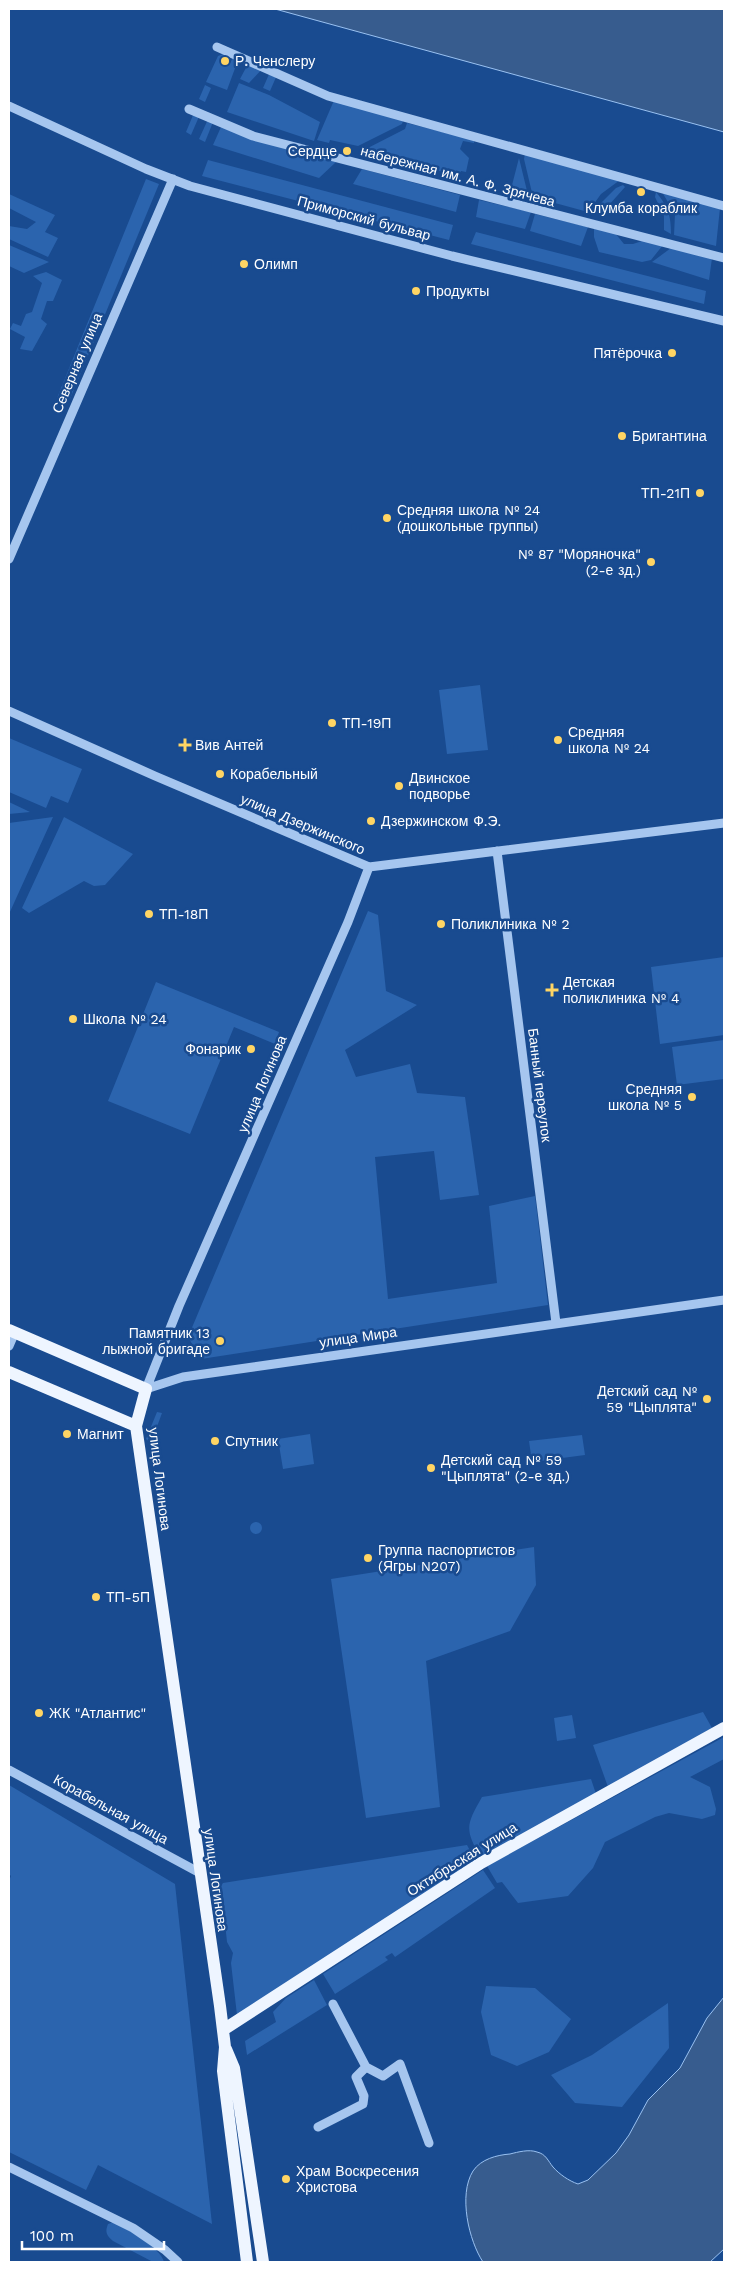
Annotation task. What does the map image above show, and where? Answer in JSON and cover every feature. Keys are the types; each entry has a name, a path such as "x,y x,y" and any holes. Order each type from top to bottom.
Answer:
{"main road":[{"path":"12,1331 146,1389"},
{"path":"9,1372 136,1426"},
{"name":"улица Логинова","path":"146,1389 136,1426 223,2030 225,2047 223,2071 248,2262"},
{"name":"Октябрьская улица","path":"223,2030 481,1863 724,1728"},
{"name":"улица Логинова","path":"225,2047 234,2068 262,2262"}],"street":[{"path":"217,47 328,96 724,206"},
{"name":"Приморский бульвар","path":"9,106 190,186 452,256 724,322"},
{"name":"набережная им. А. Ф. Зрячева","path":"189,110 253,136 724,258"},
{"name":"Северная улица","path":"9,559 173,178"},
{"name":"улица Дзержинского","path":"9,711 154,776 369,867 724,823"},
{"name":"Банный переулок","path":"497,851 556,1323"},
{"name":"улица Логинова","path":"146,1389 180,1306 348,922 369,867"},
{"name":"улица Мира","path":"146,1389 183,1377 724,1300"},
{"path":"9,1346 12,1331"},
{"name":"Корабельная улица","path":"9,1770 200,1873"},
{"path":"334,2004 366,2067 383,2076 400,2064 429,2143"},
{"path":"318,2127 363,2104 364,2096 356,2077 366,2067"},
{"path":"9,2167 133,2228 178,2262"}],"shaded area":[{"path":"275,9 724,9 724,132"},
{"path":"226,53 223,62 230,63 234,56 237,63 227,90 206,82 218,56"},
{"path":"249,62 263,68 249,83 240,79"},
{"path":"270,72 277,75 270,91 263,88"},
{"path":"239,83 269,95 320,122 314,141 227,112"},
{"path":"205,85 211,88 205,102 199,99"},
{"path":"335,98 404,117 402,124 358,146 330,140 329,143 317,140"},
{"path":"196,108 201,112 191,135 186,132"},
{"path":"210,115 215,117 205,142 199,139"},
{"path":"407,123 474,140 474,143 463,141 460,149 469,158 466,172 461,171 459,176 362,151 405,129"},
{"path":"221,127 336,162 319,178 213,145"},
{"path":"525,154 620,180 601,194 588,212 533,197 524,159"},
{"path":"519,158 528,195 511,189"},
{"path":"208,160 453,225 449,240 202,176"},
{"path":"362,169 460,195 456,212 353,184"},
{"path":"146,179 159,184 70,399 57,398"},
{"path":"623,185 625,187 601,214 593,211 616,188"},
{"path":"656,192 668,212 671,234 664,230 664,216 655,197"},
{"path":"662,192 720,208 716,246 674,235 675,214"},
{"path":"9,194 55,215 45,232 58,238 48,257 9,239 9,226 27,229 36,222 9,208"},
{"path":"479,200 531,212 525,229 476,217"},
{"path":"535,214 588,227 581,246 530,231"},
{"path":"594,227 615,233 624,244 633,244 645,240 663,245 651,260 642,262 599,252 594,237"},
{"path":"476,232 706,291 704,304 471,244"},
{"path":"9,245 49,262 24,273 9,266"},
{"path":"671,248 712,258 709,280 652,262"},
{"path":"46,272 62,280 53,301 47,301 41,319 47,324 32,351 20,349 25,337 10,329 13,323 21,326 26,314 32,312 42,283 33,276"},
{"path":"480,685 488,750 447,754 439,690"},
{"path":"9,738 82,769 68,803 51,796 46,808 9,792"},
{"path":"9,802 30,812 9,814"},
{"path":"53,817 9,914 9,823"},
{"path":"64,817 133,854 105,885 94,886 84,881 29,913 22,908"},
{"path":"368,911 378,915 386,991 417,1005 345,1050 356,1077 410,1064 417,1093 465,1097 479,1195 440,1200 434,1151 375,1157 388,1299 497,1283 489,1206 535,1196 548,1305 201,1359 188,1337"},
{"path":"724,957 724,1035 660,1044 651,967"},
{"path":"156,982 279,1032 275,1044 234,1027 190,1134 108,1101"},
{"path":"724,1040 724,1079 677,1085 672,1047"},
{"path":"157,1412 162,1413 151,1443 146,1439"},
{"path":"310,1434 314,1464 283,1469 278,1439"},
{"path":"582,1435 585,1455 532,1462 529,1441"},
{"path":"254,1522 258,1522 262,1528 258,1534 254,1534 250,1530 250,1526"},
{"path":"534,1547 536,1585 510,1631 426,1661 440,1807 366,1818 331,1579"},
{"path":"703,1712 712,1728 608,1787 593,1745"},
{"path":"572,1715 576,1738 557,1741 554,1718"},
{"path":"724,1737 724,1759 690,1777 710,1787 716,1809 715,1815 702,1819 669,1813 655,1817 605,1842 593,1868 568,1896 518,1903 502,1882 497,1883 487,1866"},
{"path":"591,1779 596,1794 482,1859 472,1841 469,1828 470,1821 482,1797"},
{"path":"9,1785 175,1884 212,2224 98,2165 86,2190 9,2152 9,1881 11,1876 9,1874"},
{"path":"467,1845 476,1862 237,2015 231,1963 233,1953 227,1942 221,1886 223,1883"},
{"path":"483,1870 495,1888 395,1957 392,1953 385,1957 388,1960 335,1994 323,1974"},
{"path":"314,1980 327,2005 247,2055 245,2041 276,2022 273,2012 286,1998"},
{"path":"486,1986 535,1988 571,2019 549,2052 517,2066 491,2055 481,2012"},
{"path":"724,1997 724,2249 710,2262 483,2262 473,2242 466,2205 466,2192 476,2167 480,2163 495,2157 524,2151 534,2151 543,2154 558,2172 571,2181 578,2184 588,2180 616,2153 629,2135 648,2100 680,2068 707,2018"},
{"path":"668,2003 669,2048 622,2107 575,2103 551,2075 592,2055"},
{"path":"114,2222 150,2245 162,2257 164,2262 153,2262 113,2241 106,2231 108,2224"}],"place":[{"name":"Р. Ченслеру","path":"225,61"},
{"name":"Сердце","path":"347,151"},
{"name":"Клумба кораблик","path":"641,192"},
{"name":"Олимп","path":"244,264"},
{"name":"Продукты","path":"416,291"},
{"name":"Пятёрочка","path":"672,353"},
{"name":"Бригантина","path":"622,436"},
{"name":"ТП-21П","path":"700,493"},
{"name":"Средняя школа № 24 (дошкольные группы)","path":"387,518"},
{"name":"№ 87 \"Моряночка\" (2-е зд.)","path":"651,562"},
{"name":"ТП-19П","path":"332,723"},
{"name":"Средняя школа № 24","path":"558,740"},
{"name":"Вив Антей","path":"185,745"},
{"name":"Корабельный","path":"220,774"},
{"name":"Двинское подворье","path":"399,786"},
{"name":"Дзержинском Ф.Э.","path":"371,821"},
{"name":"ТП-18П","path":"149,914"},
{"name":"Поликлиника № 2","path":"441,924"},
{"name":"Детская поликлиника № 4","path":"552,990"},
{"name":"Школа № 24","path":"73,1019"},
{"name":"Фонарик","path":"251,1049"},
{"name":"Средняя школа № 5","path":"692,1097"},
{"name":"Памятник 13 лыжной бригаде","path":"220,1341"},
{"name":"Детский сад № 59 \"Цыплята\"","path":"707,1399"},
{"name":"Магнит","path":"67,1434"},
{"name":"Спутник","path":"215,1441"},
{"name":"Детский сад № 59 \"Цыплята\" (2-е зд.)","path":"431,1468"},
{"name":"Группа паспортистов (Ягры N207)","path":"368,1558"},
{"name":"ТП-5П","path":"96,1597"},
{"name":"ЖК \"Атлантис\"","path":"39,1713"},
{"name":"Храм Воскресения Христова","path":"286,2179"}]}
